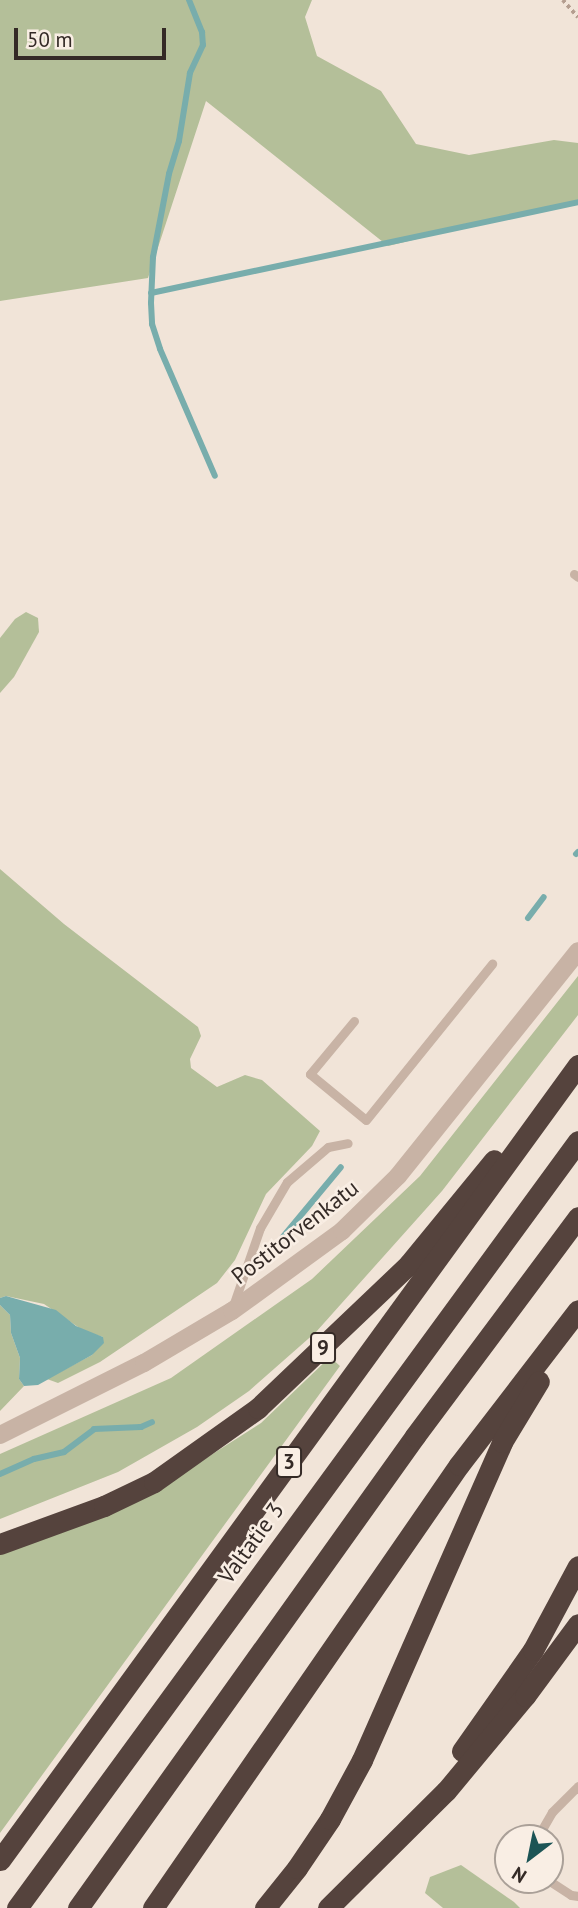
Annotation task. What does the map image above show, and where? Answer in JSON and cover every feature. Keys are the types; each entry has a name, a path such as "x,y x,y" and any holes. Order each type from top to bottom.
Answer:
{"highway":[{"name":"9","path":"0,1544 92,1511 154,1482 258,1408 408,1264 524,1123 578,1064"},
{"name":"3","path":"0,1860 578,1064"},
{"name":"Valtatie 3","path":"17,1908 578,1141"},
{"path":"78,1908 415,1436 578,1217"},
{"path":"153,1908 459,1465 578,1310"},
{"path":"265,1908 297,1868 330,1819 362,1760 502,1442 537,1386 554,1344"},
{"path":"398,1837 505,1694 533,1650 578,1566"},
{"path":"328,1908 455,1780 525,1696 578,1624"}],"street":[{"name":"Postitorvenkatu","path":"0,1435 144,1363 232,1311 342,1231 380,1195 578,951"}],"lane":[{"path":"354,1021 310,1074 366,1120 492,964"},
{"path":"232,1311 255,1240 287,1182 328,1147 348,1143"},
{"path":"545,1824 552,1812 578,1786"}],"path":[{"path":"564,0 578,17"}],"green space":[{"path":"0,0 312,0 305,17 317,56 381,91 416,144 469,155 554,140 578,143 578,200 388,246 206,101 148,278 0,301"},
{"path":"26,612 38,618 39,632 14,677 0,693 0,638 15,619"},
{"path":"0,869 64,924 198,1027 201,1036 190,1059 191,1068 217,1087 245,1075 262,1080 320,1131 312,1146 266,1194 235,1260 217,1283 100,1362 58,1383 47,1379 92,1355 103,1337 84,1331 44,1304 6,1296 0,1298"},
{"path":"578,976 578,1015 442,1191 316,1332 249,1391 197,1427 118,1472 0,1519 0,1454 171,1378 312,1279 420,1176"},
{"path":"0,1305 10,1315 11,1333 20,1358 19,1379 24,1386 0,1411"},
{"path":"330,1357 340,1366 0,1833 0,1552 161,1487 261,1423"},
{"path":"461,1865 494,1888 494,1894 503,1894 520,1908 443,1908 425,1893 430,1877"}],"water":[{"path":"6,1296 56,1310 76,1326 103,1337 104,1343 92,1355 38,1385 24,1386 19,1379 20,1358 11,1333 10,1315 0,1305 0,1298"}],"waterway":[{"path":"189,0 202,32 203,45 190,73 179,141 169,174 153,257 152,324 160,349 215,476"},
{"path":"151,293 578,202"},
{"path":"528,918 544,897"},
{"path":"282,1238 341,1167"},
{"path":"0,1474 34,1459 64,1452 94,1429 141,1427 152,1422"}]}
